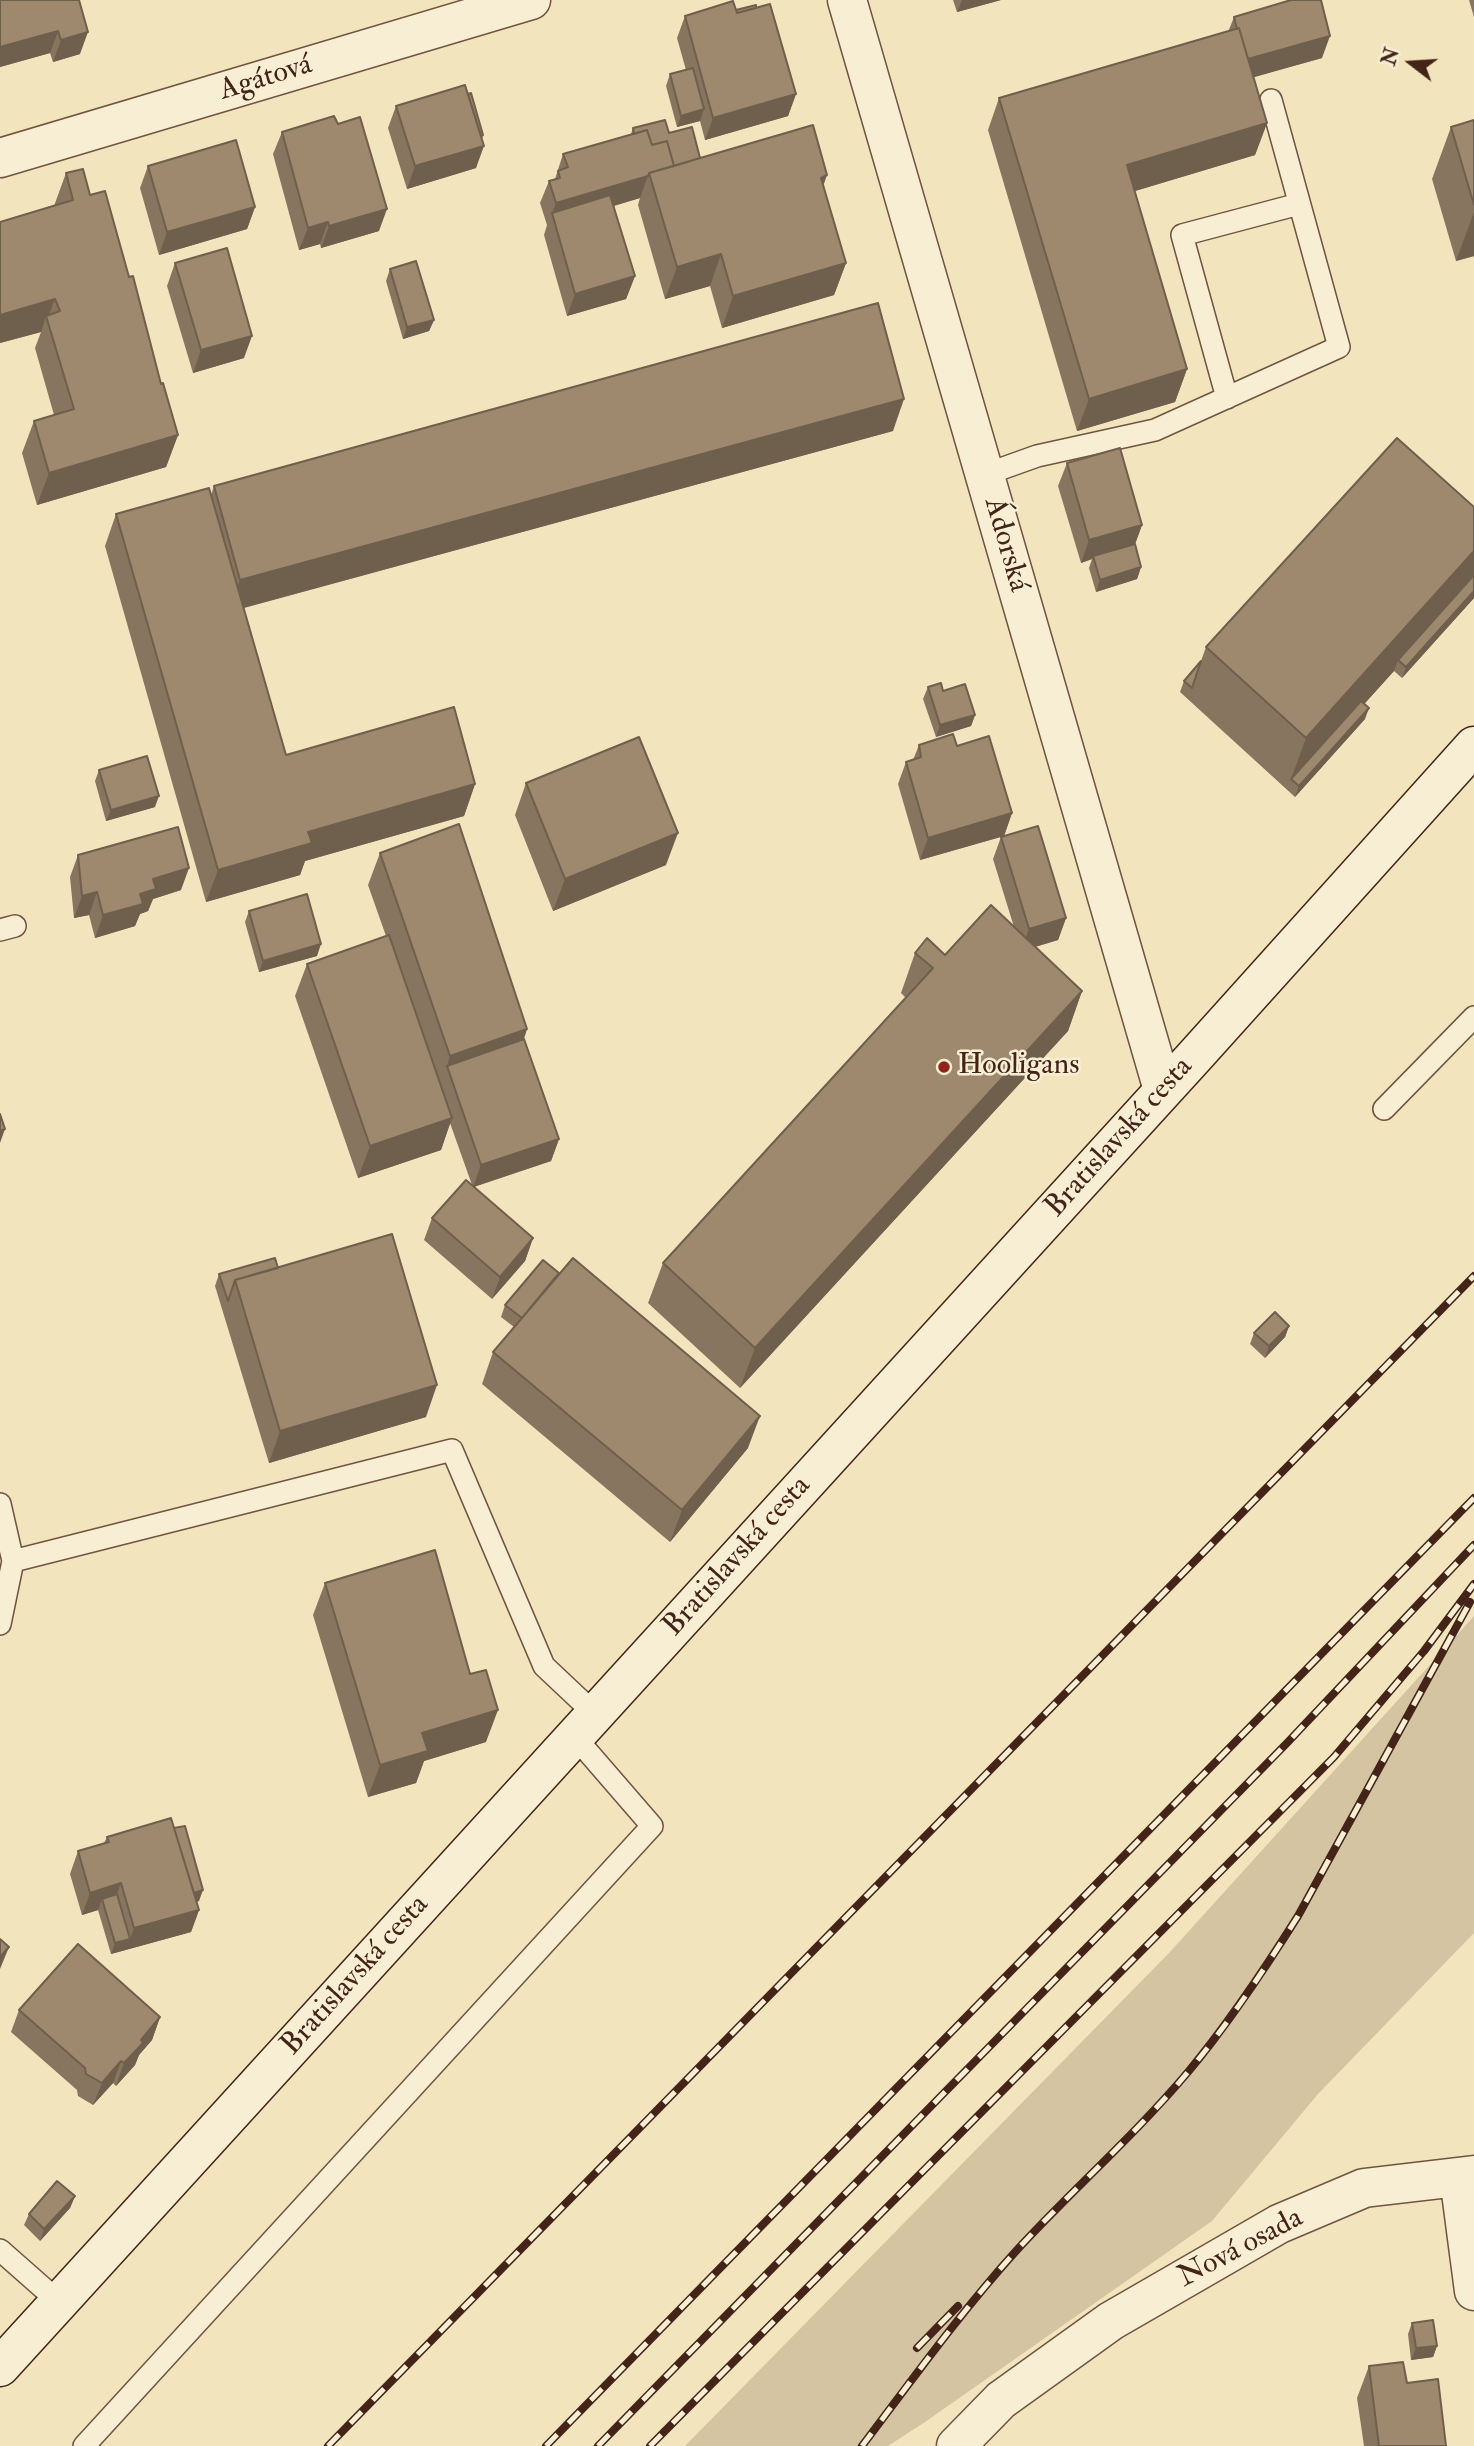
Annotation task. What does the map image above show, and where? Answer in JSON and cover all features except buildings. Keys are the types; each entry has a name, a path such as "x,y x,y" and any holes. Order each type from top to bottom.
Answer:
{"street":[{"name":"Agátová","path":"0,158 531,0"},
{"name":"Ádorská","path":"847,0 1163,1090"},
{"name":"Bratislavská cesta","path":"0,2367 1474,746"},
{"name":"Nová osada","path":"956,2446 1001,2400 1111,2321 1279,2224 1364,2188 1466,2176 1474,2291"}],"lane":[{"path":"984,475 1037,456 1155,430 1339,347 1271,100"},
{"path":"1227,398 1182,235 1299,204"},
{"path":"1384,1109 1474,1017"},
{"path":"13,1561 452,1450 544,1666 652,1826 85,2446"},
{"path":"0,1504 13,1561 0,1623"},
{"path":"0,2250 59,2302"}],"shaded area":[{"path":"1474,1616 1474,1933 1318,2094 1212,2221 888,2446 685,2446 1169,1953"}],"railway":[{"path":"328,2446 1474,1276"},
{"path":"546,2446 1474,1498"},
{"path":"598,2446 1287,1743 1474,1545"},
{"path":"650,2446 1334,1757 1424,1651 1474,1584"},
{"path":"862,2446 995,2274 1168,2095 1232,2015 1298,1916 1470,1602"},
{"path":"917,2348 958,2306"}],"place":[{"name":"Hooligans","path":"944,1067"}]}
